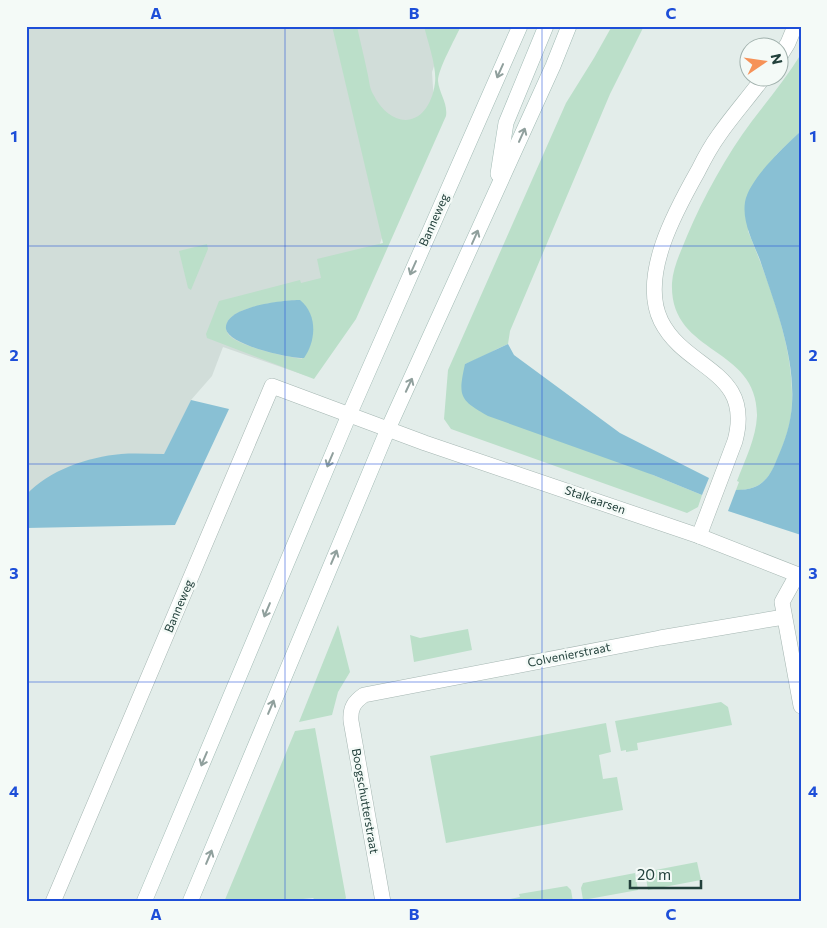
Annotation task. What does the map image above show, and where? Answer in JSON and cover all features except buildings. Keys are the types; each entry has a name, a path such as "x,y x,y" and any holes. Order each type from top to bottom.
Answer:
{"street":[{"name":"Banneweg","path":"144,902 349,415 520,26"},
{"path":"494,195 506,123 546,26"},
{"path":"190,902 388,429 553,66 569,26"},
{"path":"790,38 795,26"},
{"path":"699,536 721,482 738,428 736,402 727,384 677,344 664,326 656,305 654,288 656,271 670,226 690,184 718,136 755,88"},
{"name":"Banneweg","path":"54,902 272,386 388,429"},
{"name":"Stalkaarsen","path":"388,429 699,536 799,576"},
{"path":"799,576 782,602 801,706"},
{"name":"Colvenierstraat","path":"356,701 364,695 374,692 660,638 784,617"},
{"name":"Boogschutterstraat","path":"356,701 351,712 351,721 383,902"}],"shaded area":[{"path":"26,26 448,26 432,72 434,103 352,316 307,376 223,347 212,376 191,400 164,454 120,454 26,495"}],"green space":[{"path":"332,26 357,26 373,94 381,107 390,115 409,120 418,116 426,109 435,83 433,62 424,26 461,26 444,62 438,81 446,107 446,116 356,319 314,379 207,338 206,334 219,301 300,280 301,283 321,278 317,259 383,243","holes":["300,300 302,359 262,350 239,342 227,332 227,323 232,316 242,311 268,304"]},
{"path":"612,26 644,26 610,94 510,331 508,344 465,364 653,475 702,495 698,507 687,513 451,429 444,419 448,370 566,103"},
{"path":"801,54 801,131 776,155 748,231 779,315 792,381 791,417 781,452 771,472 758,485 752,488 736,490 739,482 737,481 755,432 757,416 754,393 744,376 730,362 684,325 675,307 672,283 674,271 687,236 716,177 742,134 777,88 790,88 790,70"},
{"path":"207,244 208,249 191,290 188,288 179,251"},
{"path":"338,625 350,672 338,692 332,715 299,722"},
{"path":"468,629 472,650 414,662 410,635 420,638"},
{"path":"721,702 728,707 732,725 637,743 638,750 621,751 615,721"},
{"path":"606,723 611,752 599,755 603,779 617,777 623,810 446,843 430,756"},
{"path":"315,728 346,898 343,902 317,902 313,898 303,899 300,902 224,902 295,731"},
{"path":"697,862 701,880 648,890 645,872"},
{"path":"635,873 638,890 583,900 581,888 583,883"},
{"path":"567,886 571,890 573,902 511,902 510,899 520,897 519,894"}],"water":[{"path":"801,131 801,535 728,511 736,490 752,488 758,485 771,472 783,445 790,418 792,386 783,330 749,232 744,209 753,183 777,154"},
{"path":"300,300 310,313 313,328 311,344 304,358 261,350 237,340 226,329 228,321 234,315 244,310 269,303"},
{"path":"508,344 514,355 620,433 709,478 702,495 653,475 488,416 471,406 463,396 462,390 465,364"},
{"path":"191,400 229,409 175,525 26,528 26,495 35,486 57,472 95,458 121,454 164,454"}]}
